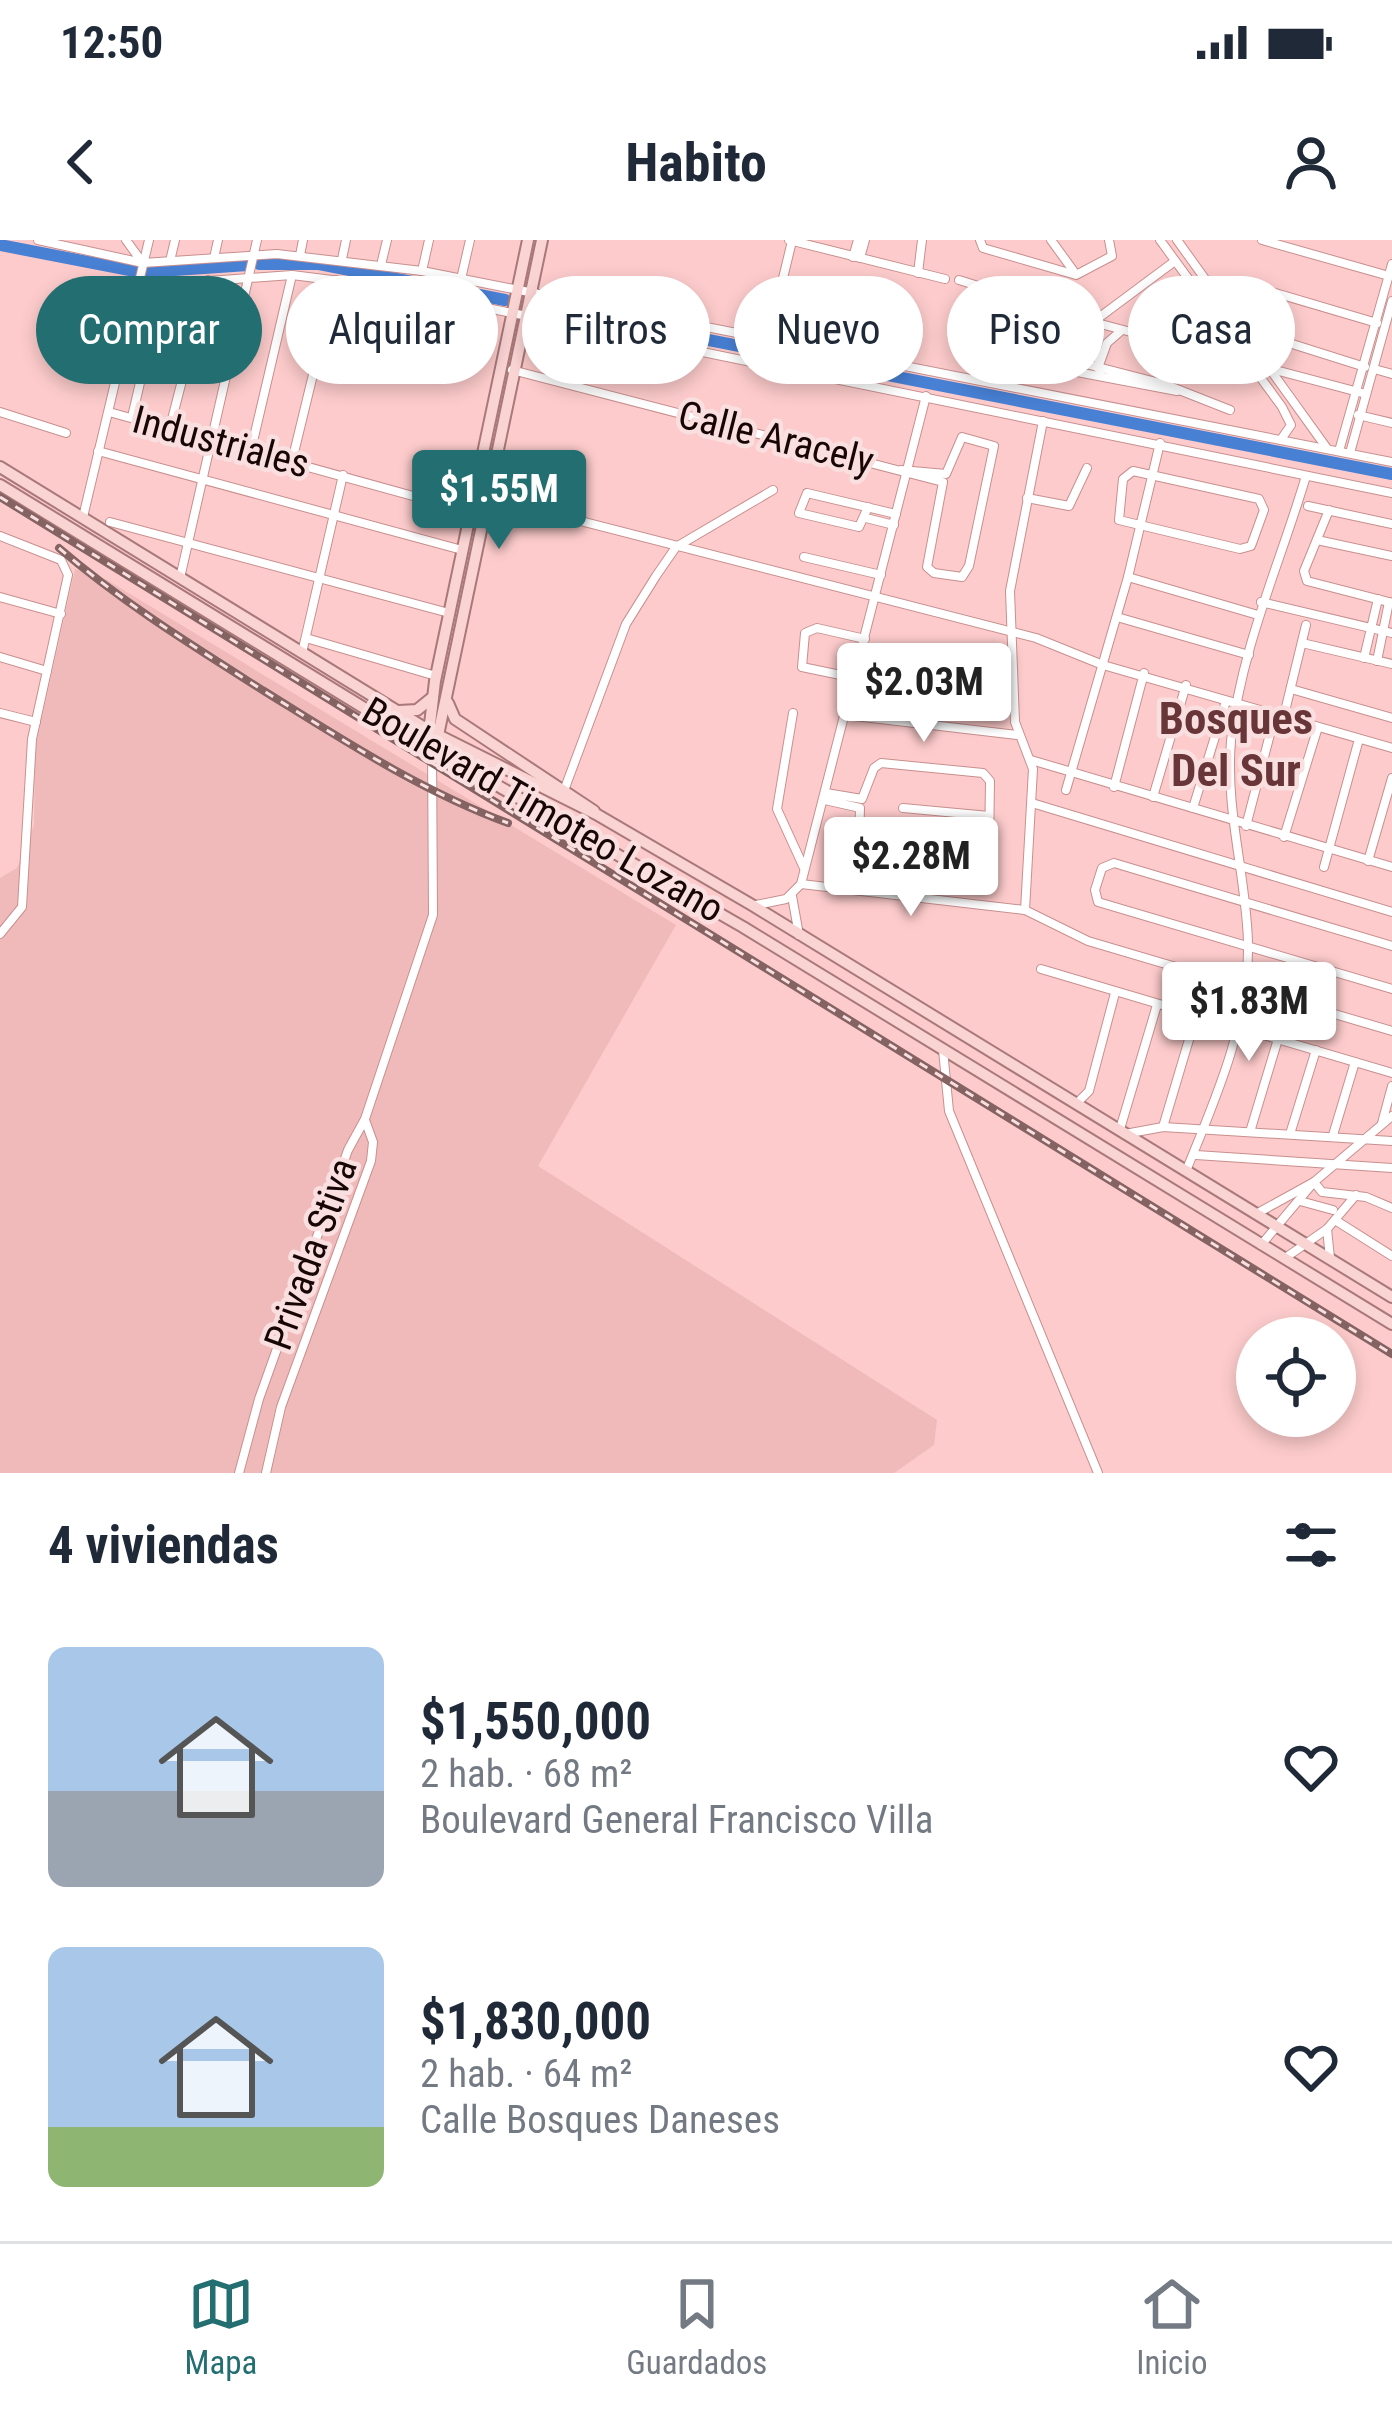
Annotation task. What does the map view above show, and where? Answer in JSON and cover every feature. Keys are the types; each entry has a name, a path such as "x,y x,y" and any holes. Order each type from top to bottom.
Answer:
{"main road":[{"path":"528,240 436,676 440,697 455,719 564,792"},
{"path":"534,276 542,240"},
{"path":"433,738 522,327"},
{"name":"Boulevard Timoteo Lozano","path":"0,467 398,711 433,738 564,792 1392,1297"},
{"name":"Boulevard Timoteo Lozano","path":"0,485 433,738 1392,1324"},
{"path":"398,711 417,710 440,697"},
{"path":"835,983 853,982 849,965"},
{"path":"867,1004 868,988 882,986"}],"street":[{"path":"38,240 143,265 300,255 446,276"},
{"path":"126,240 143,265"},
{"path":"170,261 175,240"},
{"path":"214,258 218,240"},
{"path":"257,240 249,276 301,276"},
{"path":"300,255 303,240"},
{"path":"342,259 346,240"},
{"path":"381,265 387,240"},
{"path":"422,271 429,240"},
{"path":"462,276 470,240"},
{"path":"783,276 790,240 945,279"},
{"path":"856,258 861,240"},
{"path":"918,272 922,240"},
{"path":"980,240 983,248 1076,274 1112,256 1109,240"},
{"path":"995,240 1007,256"},
{"path":"1052,240 1076,274"},
{"path":"1160,240 1186,276"},
{"path":"1177,240 1203,276"},
{"path":"1262,240 1389,276"},
{"path":"142,276 146,242"},
{"path":"1104,314 1175,261"},
{"path":"1385,325 1392,264"},
{"path":"251,450 292,275"},
{"path":"498,296 522,305"},
{"path":"1295,298 1385,325"},
{"path":"498,301 522,305"},
{"path":"1345,452 1392,301"},
{"path":"1104,325 1128,332"},
{"path":"1104,341 1122,330"},
{"path":"965,333 1101,374 961,350 956,339 965,333"},
{"path":"710,338 1392,462"},
{"path":"1295,345 1392,374"},
{"path":"710,347 1392,493"},
{"name":"Calle Aracely","path":"512,370 943,482 928,567 958,578 969,566 995,447 962,437 946,474 905,470"},
{"path":"1104,375 1221,402 1230,410"},
{"path":"1295,375 1362,393"},
{"path":"82,518 116,384"},
{"path":"132,417 140,384"},
{"path":"170,427 181,384"},
{"path":"181,578 223,384"},
{"path":"292,461 311,384"},
{"path":"1265,384 1291,421 1288,434 1279,439"},
{"path":"1280,384 1327,449"},
{"path":"752,905 792,896 801,884 926,395"},
{"path":"0,412 66,433"},
{"name":"Industriales","path":"109,412 471,512"},
{"path":"1355,414 1392,423"},
{"path":"1025,910 1031,760 1017,735 1012,561 1043,421"},
{"path":"1066,790 1128,577 1160,443"},
{"path":"98,451 462,550"},
{"path":"1027,498 1070,506 1087,468"},
{"path":"1133,471 1152,474 1259,499 1264,510 1251,546 1244,549 1117,517 1123,479 1133,471"},
{"path":"302,653 343,475"},
{"path":"1193,808 1249,655 1261,602 1306,476"},
{"path":"564,792 626,624 676,547 773,490"},
{"path":"867,513 859,527 803,515 799,508 807,493 895,519"},
{"path":"487,497 1012,632 1103,664 1392,748"},
{"path":"1308,506 1392,524"},
{"path":"1329,510 1304,571 1306,581 1386,601"},
{"path":"110,522 449,613"},
{"path":"122,543 124,525"},
{"path":"0,536 41,549 67,569 36,722 22,907 0,934"},
{"path":"1317,540 1392,556"},
{"path":"804,557 880,575"},
{"path":"1128,577 1258,615"},
{"path":"0,597 61,614"},
{"path":"1364,658 1371,628 1386,601"},
{"path":"1377,661 1388,632 1386,601"},
{"path":"1261,602 1388,632"},
{"path":"1117,617 1249,655"},
{"path":"1286,706 1306,625"},
{"path":"855,678 802,668 805,633 814,628 865,639"},
{"path":"306,638 436,676"},
{"path":"1302,643 1392,664"},
{"path":"910,650 967,664 971,688 904,682 899,662 910,650"},
{"path":"861,655 899,662"},
{"path":"0,657 47,671"},
{"path":"1114,787 1144,673"},
{"path":"1154,797 1186,685"},
{"path":"1291,689 1392,718"},
{"path":"1186,1172 1206,1129 1244,987 1248,946 1233,823 1232,702"},
{"path":"0,713 36,722"},
{"path":"794,713 777,799 788,839 805,869"},
{"path":"845,715 1017,735"},
{"path":"1246,826 1276,715"},
{"path":"1284,837 1318,727"},
{"path":"365,1119 433,915 433,738"},
{"path":"1324,867 1360,739"},
{"path":"1031,760 1392,867"},
{"path":"881,764 983,773 990,782 989,849 974,860 863,847 860,808 825,797 862,799 874,768 881,764"},
{"path":"1368,861 1392,778"},
{"path":"1032,802 1392,912"},
{"path":"902,808 989,817"},
{"path":"788,839 813,839"},
{"path":"1392,946 1114,863 1102,868 1095,890 1098,902 1392,989"},
{"path":"801,884 1025,910 1088,941 1392,1030"},
{"path":"792,896 799,935"},
{"path":"1041,969 1392,1073"},
{"path":"1076,1105 1089,1091 1115,993"},
{"path":"1157,1005 1121,1132 1163,1127 1392,1141"},
{"path":"1163,1127 1196,1016"},
{"path":"1250,1132 1278,1039"},
{"path":"943,1050 949,1111 1099,1473"},
{"path":"1290,1134 1316,1050"},
{"path":"1333,1136 1355,1062"},
{"path":"1382,1124 1392,1086"},
{"path":"1261,1245 1314,1182 1392,1116"},
{"name":"Privada Stiva","path":"239,1473 259,1399 348,1150 365,1119"},
{"name":"Privada Stiva","path":"266,1473 281,1407 371,1161 373,1142 365,1119"},
{"path":"1195,1155 1392,1168"},
{"path":"1314,1182 1334,1215"},
{"path":"1256,1214 1314,1182"},
{"path":"1322,1192 1356,1195 1392,1208"},
{"path":"1330,1259 1328,1229 1334,1215 1356,1195"},
{"path":"1299,1201 1334,1215 1392,1256"},
{"path":"1284,1259 1328,1229"}],"shaded area":[{"path":"75,569 107,580 676,925 538,1166 937,1420 934,1445 894,1473 0,1473 0,878 17,868 34,825 35,749"}],"waterway":[{"path":"0,245 140,272"},
{"path":"259,264 319,264 505,300"},
{"path":"145,272 248,265"},
{"path":"710,340 1392,474"}],"railway":[{"path":"0,497 1392,1354"},
{"path":"59,548 159,623 323,728 413,780 508,823"}],"district":[{"name":"Bosques Del Sur","path":"1236,744"}]}
